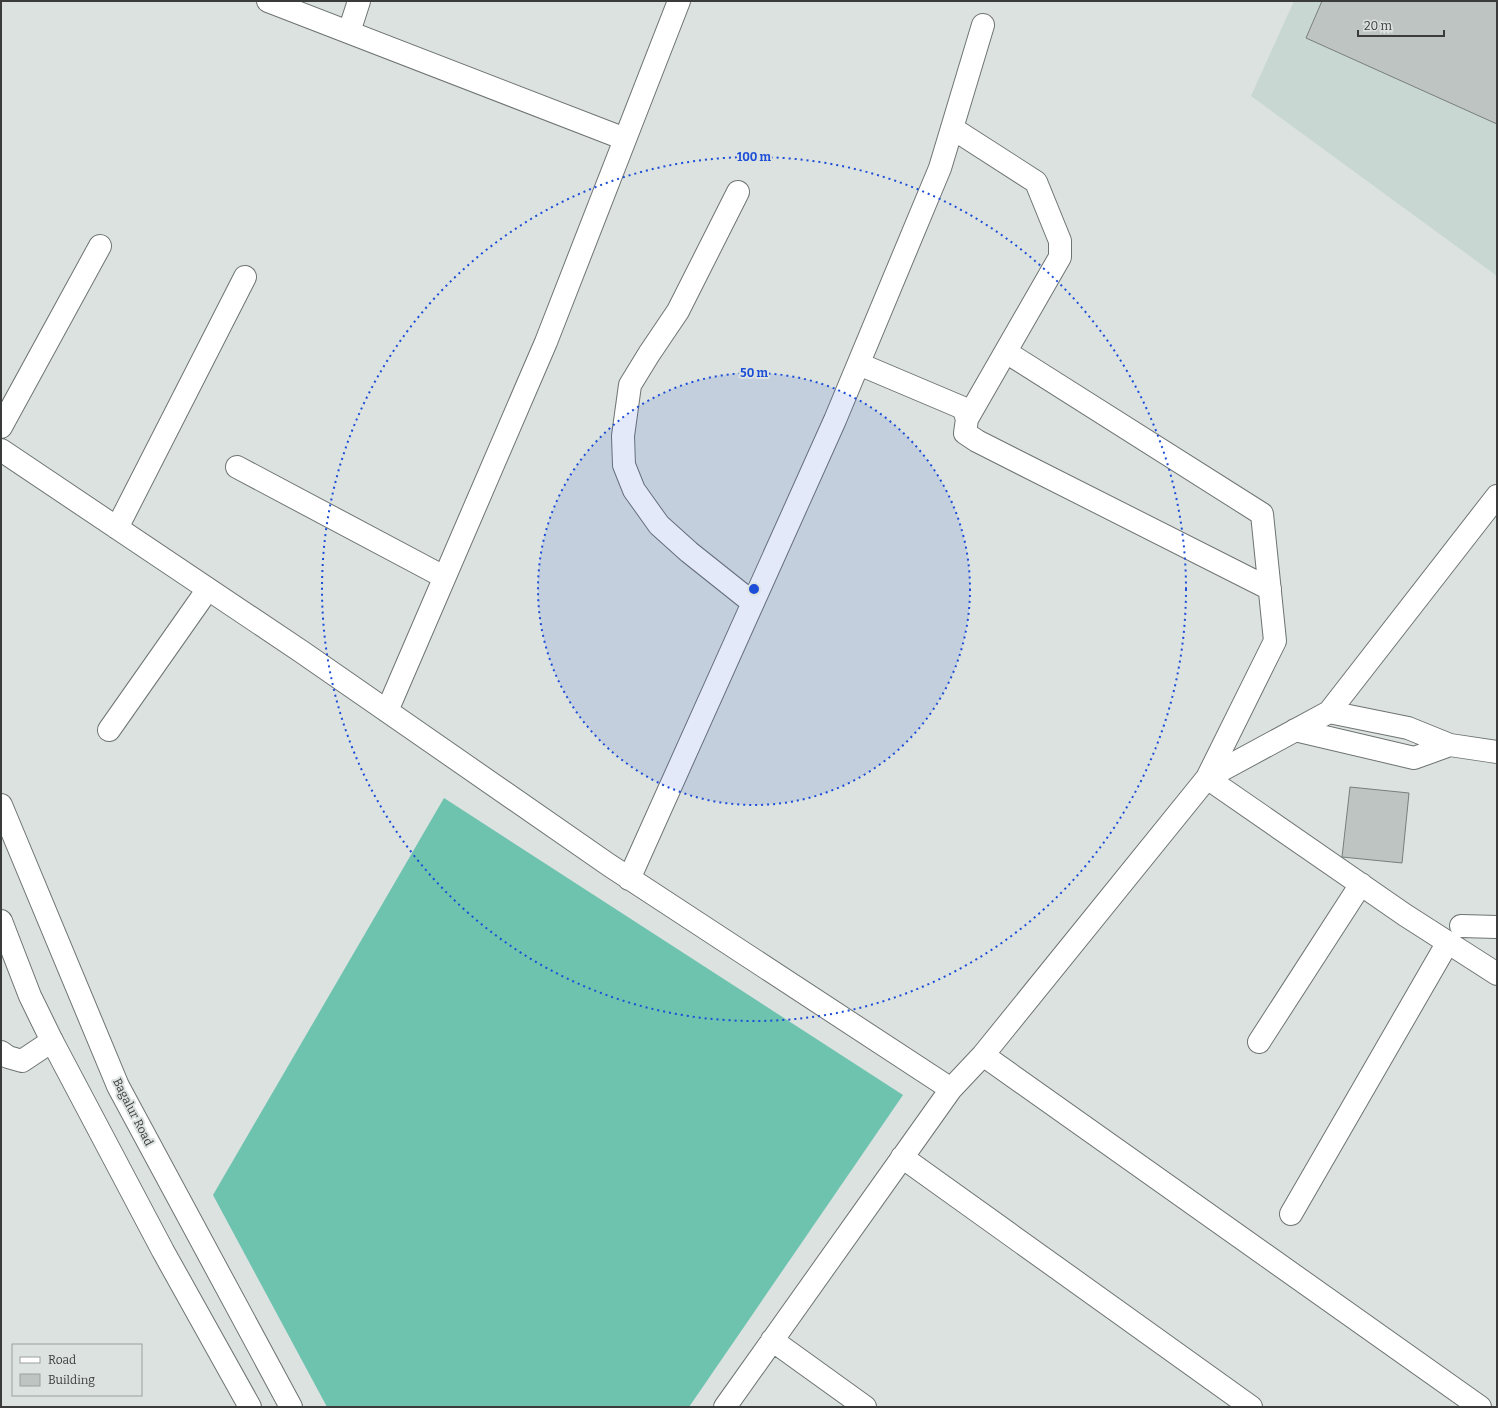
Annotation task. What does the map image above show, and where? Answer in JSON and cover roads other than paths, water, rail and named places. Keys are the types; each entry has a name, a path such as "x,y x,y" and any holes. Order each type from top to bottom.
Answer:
{"street":[{"path":"268,1 625,139"},
{"path":"349,32 359,1"},
{"path":"387,711 546,342 680,1"},
{"path":"629,878 859,364 940,168 983,25"},
{"path":"952,128 1036,182 1060,241 1060,257 967,419 965,433 977,441 1270,589"},
{"path":"738,192 678,311 630,385 622,436 624,465 634,490 659,525 689,552 753,603"},
{"path":"1,427 100,246"},
{"path":"117,528 245,277"},
{"path":"725,1407 952,1088 983,1055 1207,778 1275,641 1262,514 1006,352"},
{"path":"859,364 963,408 967,419"},
{"path":"1,450 302,652 629,878 952,1088"},
{"path":"237,467 444,577"},
{"path":"1207,778 1329,712 1497,496"},
{"path":"109,730 208,589"},
{"path":"1329,712 1408,728 1450,745 1497,752"},
{"path":"1295,730 1414,758 1450,745"},
{"path":"1207,778 1406,915 1454,934 1497,974"},
{"name":"Bagalur Road","path":"1,804 118,1086 291,1407"},
{"path":"1259,1042 1361,884"},
{"path":"1,921 30,996 52,1041 163,1251 250,1407"},
{"path":"1454,934 1497,927"},
{"path":"1291,1214 1454,934"},
{"path":"1,1052 8,1057 22,1061 52,1041"},
{"path":"983,1055 1480,1407"},
{"path":"902,1157 1251,1407"},
{"path":"772,1340 865,1407"}]}
